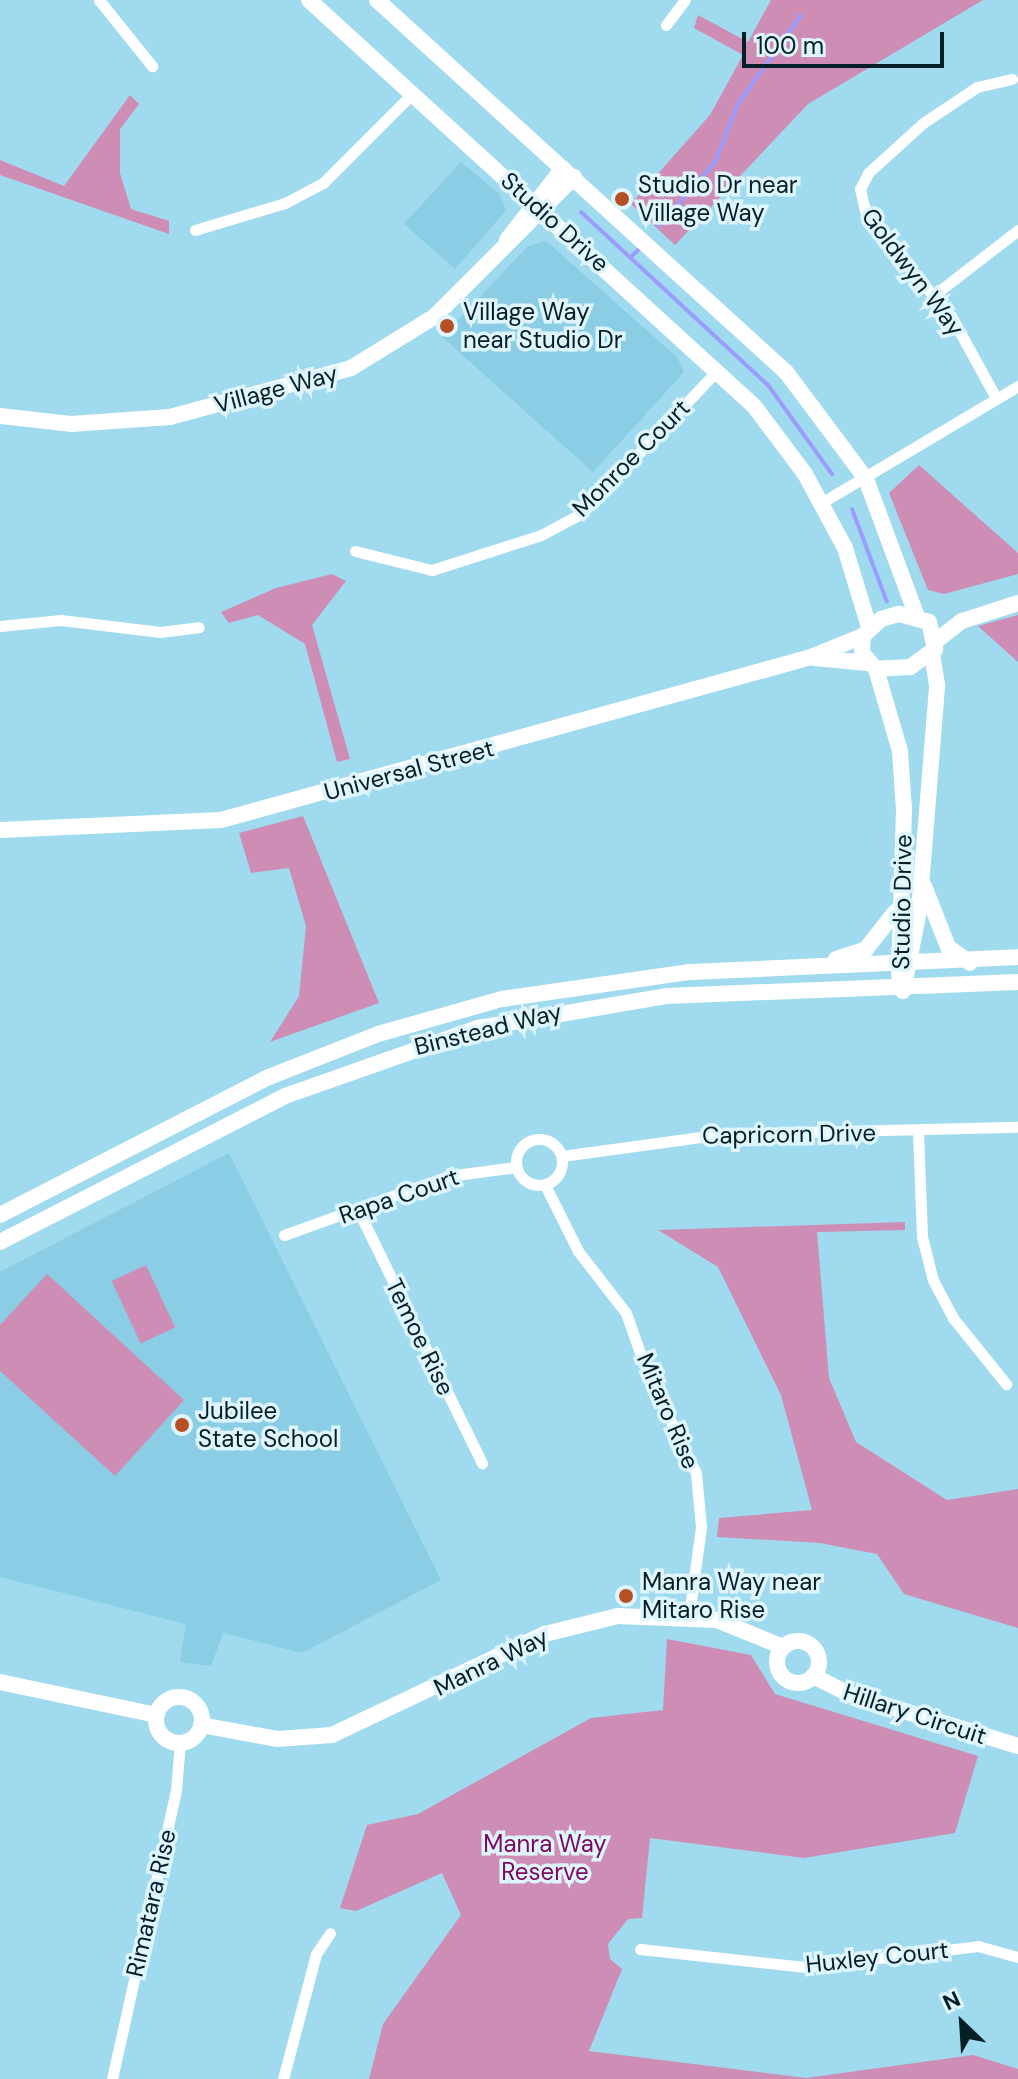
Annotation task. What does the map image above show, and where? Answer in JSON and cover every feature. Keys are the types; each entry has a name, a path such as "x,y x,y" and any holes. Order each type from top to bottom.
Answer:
{"street":[{"path":"99,0 152,66"},
{"name":"Studio Drive","path":"309,0 763,417 821,503 845,548 866,632"},
{"name":"Studio Drive","path":"377,0 786,372 866,479 916,614"},
{"path":"666,25 685,0"},
{"name":"Goldwyn Way","path":"995,396 934,295 867,219 860,189 868,173 923,123 977,87 1012,79"},
{"path":"195,230 285,203 323,183 413,93"},
{"name":"Village Way","path":"0,416 71,424 143,421 329,375 419,329 506,242 569,173"},
{"path":"934,295 1018,230"},
{"name":"Monroe Court","path":"355,551 432,570 541,535 582,513 716,372"},
{"path":"821,503 866,479 995,396 1018,386"},
{"path":"934,647 933,626 916,614 899,614 866,632 872,666 910,667 934,647 962,621 1018,603"},
{"path":"0,626 61,620 160,632 199,627"},
{"name":"Universal Street","path":"0,830 221,820 811,657 866,632"},
{"name":"Studio Drive","path":"904,965 921,877 937,685 934,647"},
{"name":"Universal Street","path":"811,657 872,666"},
{"name":"Studio Drive","path":"872,666 900,751 899,905 903,991"},
{"path":"921,877 948,947 970,963"},
{"path":"799,967 866,949 899,905"},
{"name":"Binstead Way","path":"0,1215 269,1077 419,1021 636,976 799,967 970,963 1018,957"},
{"name":"Binstead Way","path":"0,1242 285,1096 478,1028 667,996 903,991 1018,982"},
{"name":"Capricorn Drive","path":"562,1156 723,1134 918,1132 1018,1127"},
{"path":"918,1132 922,1237 933,1280 953,1318 1006,1384"},
{"path":"531,1140 549,1141 562,1156 560,1173 545,1185 525,1182 516,1167 519,1150 531,1140"},
{"name":"Rapa Court","path":"284,1235 448,1176 516,1167"},
{"name":"Mitaro Rise","path":"545,1185 578,1251 626,1313 646,1370 696,1473 701,1527 689,1616"},
{"name":"Temoe Rise","path":"358,1210 482,1463"},
{"name":"Manra Way","path":"201,1725 277,1739 332,1735 545,1634 618,1616 689,1616 738,1625 783,1647"},
{"path":"796,1641 815,1649 819,1663 813,1676 799,1683 783,1677 777,1662 783,1647 796,1641"},
{"name":"Hillary Circuit","path":"813,1676 849,1694 1018,1746"},
{"path":"0,1682 157,1715"},
{"path":"172,1698 187,1698 197,1706 201,1725 193,1737 180,1742 162,1734 157,1715 172,1698"},
{"name":"Rimatara Rise","path":"112,2079 176,1790 180,1742"},
{"path":"283,2079 316,1954 330,1933"},
{"name":"Huxley Court","path":"640,1949 805,1967 978,1946 1018,1957"},
{"path":"114,2062 122,2079"}],"shaded area":[{"path":"461,162 499,194 506,210 455,269 404,224"},
{"path":"546,241 677,357 684,372 593,472 442,337 528,246"},
{"name":"Jubilee State School","path":"229,1153 441,1580 302,1653 223,1633 211,1666 180,1662 186,1624 0,1577 0,1272"}],"green space":[{"path":"771,0 983,0 808,104 675,245 631,204 710,115 743,55 694,28 698,15 748,42"},
{"path":"130,95 139,104 120,129 120,173 131,209 169,221 169,234 0,175 0,160 64,186"},
{"path":"919,465 1018,553 1018,574 944,594 928,590 889,493"},
{"path":"332,574 346,581 312,625 350,759 337,762 305,644 258,615 229,623 221,612 276,588"},
{"path":"1018,615 1018,662 978,626"},
{"path":"303,816 379,1003 270,1042 299,996 306,926 289,868 251,873 239,833"},
{"path":"905,1222 905,1230 817,1232 829,1378 856,1442 947,1500 1018,1489 1018,1628 904,1594 877,1554 820,1543 717,1537 719,1518 812,1510 781,1395 718,1267 658,1230"},
{"path":"146,1265 175,1328 141,1344 112,1281"},
{"path":"47,1274 184,1400 115,1476 0,1371 0,1325"},
{"name":"Manra Way Reserve","path":"667,1639 751,1655 775,1694 978,1756 955,1833 804,1858 650,1838 642,1918 628,1919 608,1944 610,1959 622,1969 589,2051 806,2078 973,2055 1018,2069 1018,2079 369,2079 383,2024 461,1915 442,1873 356,1911 340,1908 367,1825 418,1814 591,1718 663,1710"}],"waterway":[{"path":"659,226 715,162 738,104 800,16"},
{"path":"581,212 768,385 832,474"},
{"path":"631,257 638,250"},
{"path":"852,509 887,602"}],"place":[{"name":"Studio Dr near Village Way","path":"622,199"},
{"name":"Village Way near Studio Dr","path":"447,326"},
{"name":"Jubilee State School","path":"182,1425"},
{"name":"Manra Way near Mitaro Rise","path":"626,1596"}]}
